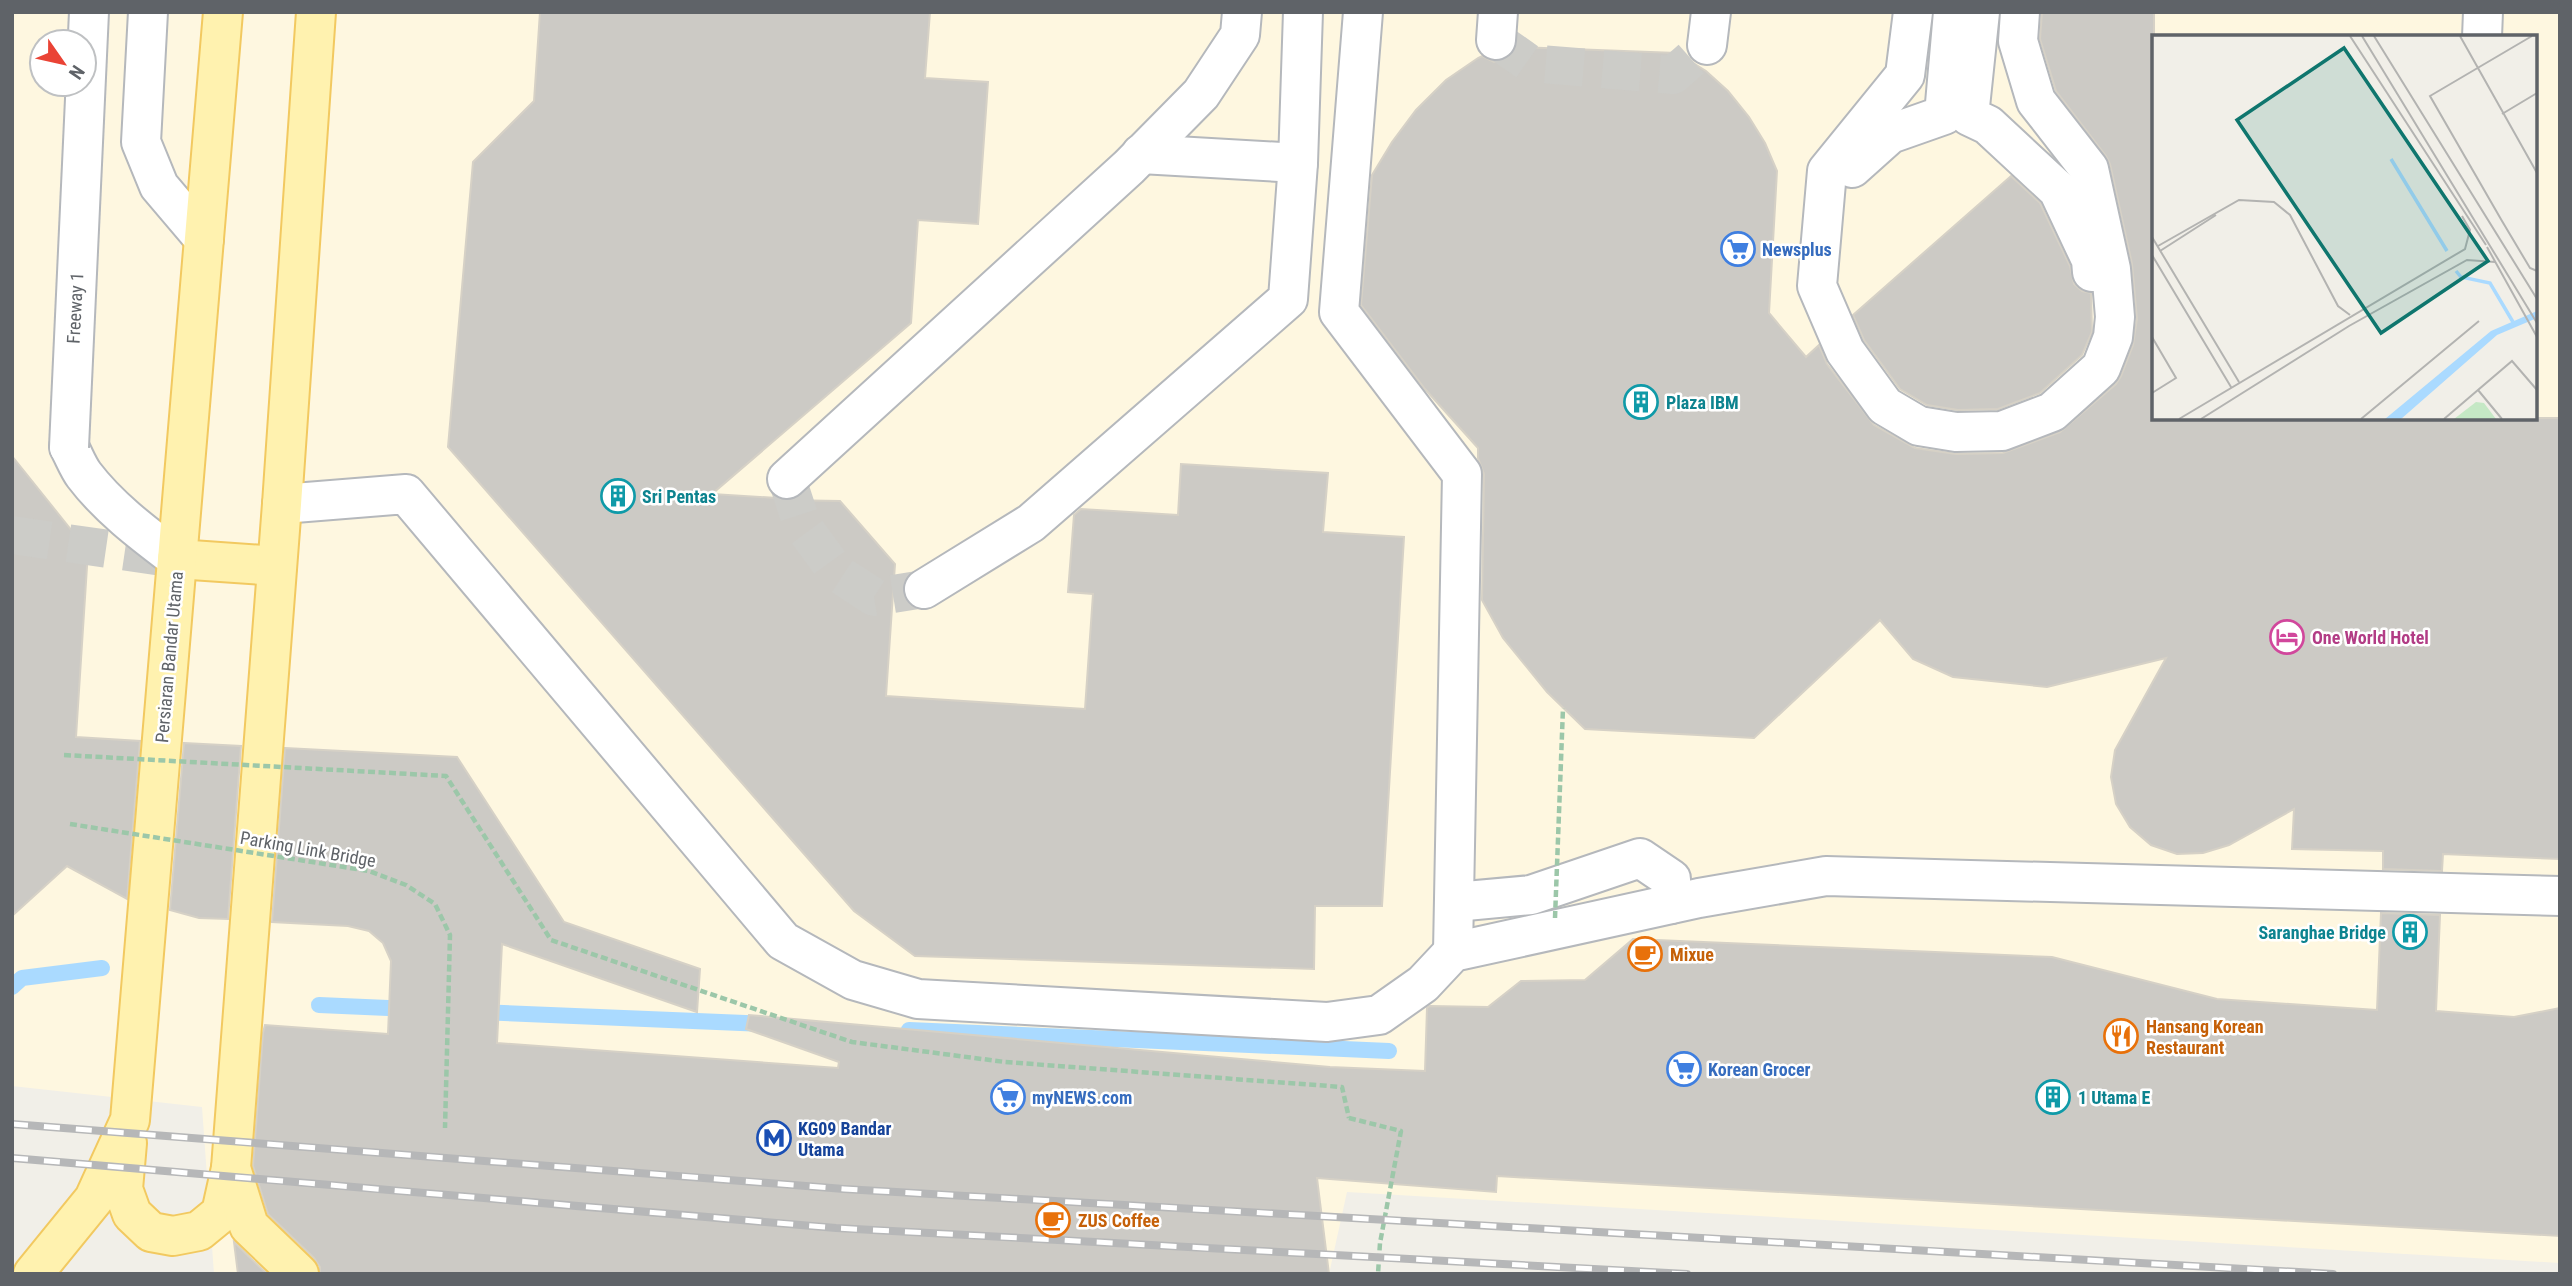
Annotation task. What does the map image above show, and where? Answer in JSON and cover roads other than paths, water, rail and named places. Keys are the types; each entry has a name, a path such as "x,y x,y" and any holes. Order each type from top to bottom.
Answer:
{"main road":[{"name":"Persiaran Bandar Utama","path":"33,1274 94,1199 130,1120 223,12"},
{"path":"130,1120 123,1189 132,1214 151,1231 173,1236 199,1231 221,1213 231,1168 282,504 316,12"},
{"path":"177,559 277,566"},
{"path":"231,1168 249,1226 299,1274"}],"lane":[{"name":"Freeway 1","path":"89,12 68,447 84,474 140,531 177,559"},
{"path":"148,12 141,142 159,186 204,239"},
{"path":"787,479 1141,154 1201,94 1240,35 1242,12"},
{"path":"924,589 1031,523 1288,299 1298,163 1303,12"},
{"path":"1363,12 1339,312 1462,474 1453,952"},
{"path":"1913,12 1905,75 1827,171 1817,286 1845,351 1885,405 1919,426 1956,432 2002,431 2052,412 2101,368 2113,337 2115,317 2111,269 2089,169 2036,101 2018,41 2020,12"},
{"path":"1953,12 1944,115 1890,134 1844,176 1837,278 1866,345 1898,385 1923,403 1953,409 1998,406 2041,393 2081,360 2091,346 2093,323 2091,261 2059,190 1988,125 1969,116 1980,12"},
{"path":"2482,35 2483,12"},
{"path":"1141,154 1298,163"},
{"path":"282,504 406,494 783,941 853,980 918,999 1327,1022 1379,1015 1423,984 1453,952 1671,904 1826,876 2560,896"},
{"path":"1455,902 1531,895 1640,858 1671,879 1671,904"}],"waterway":[{"path":"12,987 22,978 102,968"},
{"path":"319,1005 411,1009"},
{"path":"479,1012 767,1024"},
{"path":"909,1030 1389,1051"}],"tunnel":[{"path":"1496,40 1529,63 1673,75 1707,45"},
{"path":"787,479 802,525 837,573 874,597 924,589"},
{"path":"12,535 177,559"}],"railway":[{"path":"12,1124 844,1189 2333,1274"},
{"path":"12,1158 836,1228 1687,1274"}],"place":[{"name":"Newsplus","path":"1738,249"},
{"name":"Plaza IBM","path":"1641,402"},
{"name":"Sri Pentas","path":"618,496"},
{"name":"One World Hotel","path":"2287,637"},
{"name":"Saranghae Bridge","path":"2410,932"},
{"name":"Mixue","path":"1645,954"},
{"name":"Hansang Korean Restaurant","path":"2121,1036"},
{"name":"Korean Grocer","path":"1684,1069"},
{"name":"myNEWS.com","path":"1008,1097"},
{"name":"1 Utama E","path":"2053,1097"},
{"name":"KG09 Bandar Utama","path":"774,1138"},
{"name":"ZUS Coffee","path":"1053,1220"}]}
